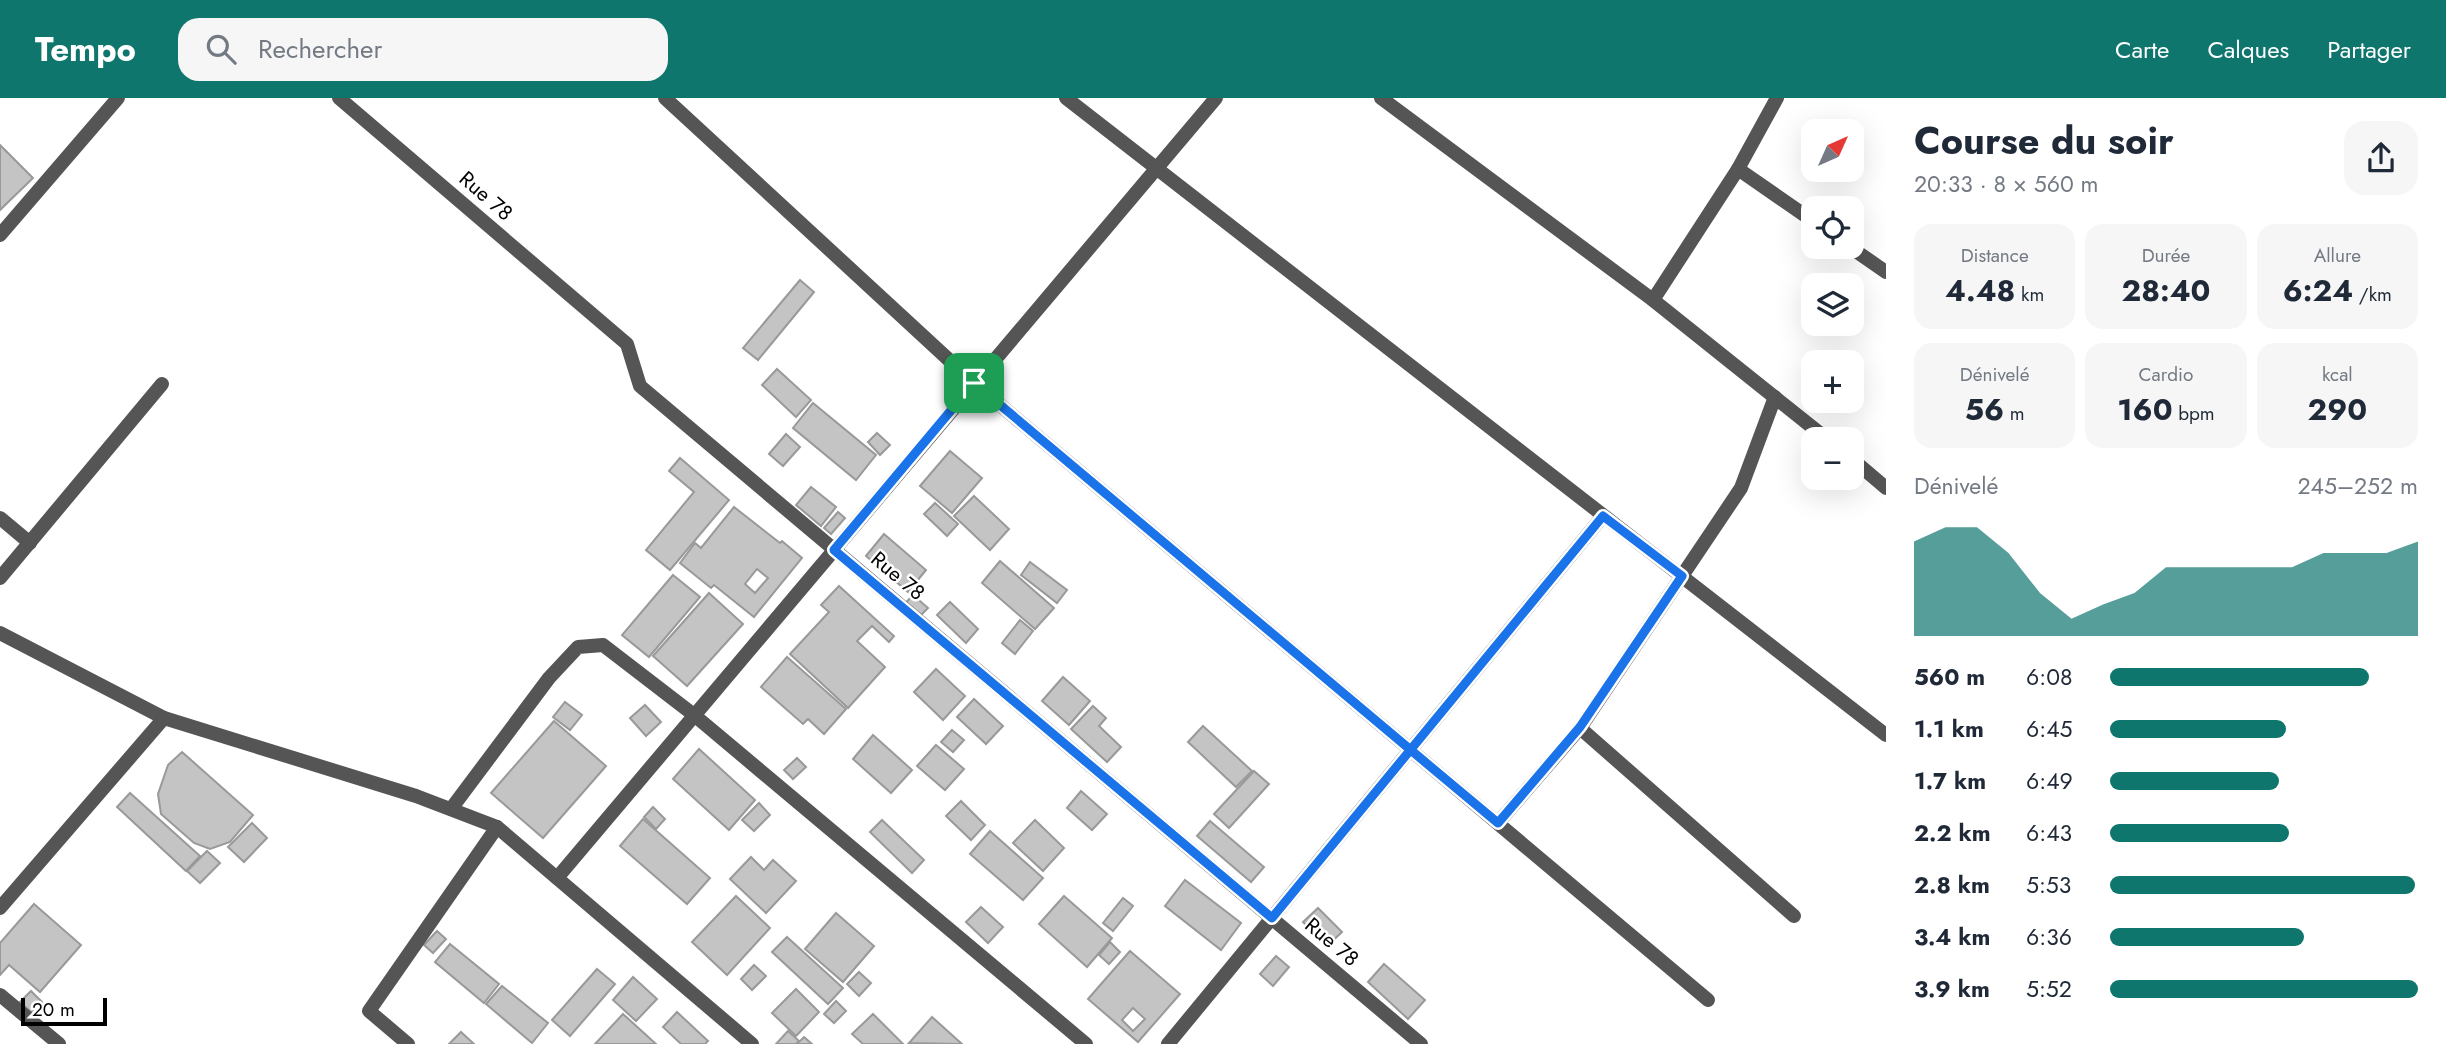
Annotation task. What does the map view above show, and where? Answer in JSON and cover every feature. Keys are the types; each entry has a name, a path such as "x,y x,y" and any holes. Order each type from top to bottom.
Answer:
{"street":[{"path":"0,235 118,98"},
{"name":"Rue 78","path":"339,98 627,344 640,386 1421,1044"},
{"path":"665,98 974,383 1708,1000"},
{"path":"1066,98 1886,735"},
{"path":"557,878 1216,98"},
{"path":"1381,98 1653,300 1812,427"},
{"path":"1653,300 1738,169 1776,98"},
{"path":"1738,169 1801,213"},
{"path":"1864,257 1886,272"},
{"path":"0,578 162,384"},
{"path":"1498,823 1580,727 1741,488 1775,397"},
{"path":"1864,470 1886,488"},
{"path":"1168,1044 1603,516"},
{"path":"0,518 30,543"},
{"path":"0,633 164,718 416,796 497,827 752,1044"},
{"path":"451,809 549,678 578,647 603,645 694,715 1086,1044"},
{"path":"0,908 164,718"},
{"path":"1580,727 1794,916"},
{"path":"408,1044 369,1011 497,827"},
{"path":"3,1002 59,1044"}],"building":[{"path":"0,145 33,178 0,210"},
{"path":"800,280 814,292 758,360 743,348"},
{"path":"777,369 811,400 796,417 762,385"},
{"path":"813,403 876,455 856,480 793,428"},
{"path":"877,433 890,445 880,455 868,442"},
{"path":"786,434 800,447 783,466 769,454"},
{"path":"950,451 982,478 952,513 920,486"},
{"path":"680,458 729,500 670,570 646,550 694,492 669,471"},
{"path":"811,487 836,507 821,526 796,505"},
{"path":"974,496 1009,529 990,550 954,516"},
{"path":"935,503 958,524 947,536 924,514"},
{"path":"734,507 802,558 754,617 714,585 711,588 680,563 695,543 701,548","holes":["757,569 768,578 755,593 745,584"]},
{"path":"838,512 845,518 831,534 824,528"},
{"path":"884,534 926,570 908,592 866,556"},
{"path":"1000,561 1054,608 1035,629 982,583"},
{"path":"1030,562 1067,590 1057,603 1021,575"},
{"path":"673,575 700,597 649,657 622,635"},
{"path":"839,586 894,636 889,642 872,626 857,641 885,667 848,708 790,654 829,612 821,605"},
{"path":"709,593 743,624 687,686 653,656"},
{"path":"913,595 928,608 914,622 900,609"},
{"path":"950,602 978,629 966,643 937,615"},
{"path":"1020,620 1033,631 1015,654 1002,643"},
{"path":"787,657 846,709 824,734 808,719 803,724 761,687"},
{"path":"936,669 965,696 943,720 914,692"},
{"path":"1063,677 1090,701 1069,725 1042,701"},
{"path":"974,699 1003,726 986,744 957,717"},
{"path":"565,702 582,715 570,730 553,717"},
{"path":"645,705 661,722 646,736 630,718"},
{"path":"1093,706 1106,718 1099,726 1121,747 1107,762 1071,729"},
{"path":"554,721 606,766 543,838 491,793"},
{"path":"1203,726 1252,771 1236,787 1188,742"},
{"path":"952,730 964,740 953,752 941,742"},
{"path":"873,735 912,770 891,793 853,759"},
{"path":"936,745 964,769 945,790 917,766"},
{"path":"699,749 755,800 729,830 673,779"},
{"path":"182,752 253,815 230,842 210,849 194,843 161,814 158,794 168,765"},
{"path":"797,758 806,767 793,779 784,770"},
{"path":"1254,771 1269,784 1229,828 1214,814"},
{"path":"1081,791 1107,814 1092,830 1067,808"},
{"path":"130,793 200,856 186,871 117,807"},
{"path":"961,801 985,825 971,840 946,816"},
{"path":"759,803 770,815 754,831 742,820"},
{"path":"653,807 665,819 656,829 644,817"},
{"path":"643,819 710,878 687,904 620,846"},
{"path":"882,820 924,860 912,873 870,832"},
{"path":"1035,820 1064,848 1043,871 1013,843"},
{"path":"1210,821 1264,867 1251,882 1197,836"},
{"path":"252,823 267,838 244,862 228,847"},
{"path":"990,831 1043,878 1023,900 970,854"},
{"path":"207,851 220,863 200,883 187,871"},
{"path":"751,857 764,870 773,860 796,881 766,913 730,879"},
{"path":"1185,880 1241,923 1221,950 1165,906"},
{"path":"736,896 770,928 727,975 692,942"},
{"path":"1064,896 1112,938 1087,967 1039,924"},
{"path":"1123,898 1133,906 1113,931 1103,923"},
{"path":"34,904 81,945 40,992 9,965 0,975 0,943"},
{"path":"981,907 1003,927 988,943 966,922"},
{"path":"1318,908 1342,932 1327,946 1303,922"},
{"path":"836,913 874,946 843,982 805,949"},
{"path":"437,931 446,939 433,953 424,945"},
{"path":"787,937 843,988 828,1004 772,952"},
{"path":"1110,942 1120,952 1109,964 1099,955"},
{"path":"450,944 499,984 484,1003 435,962"},
{"path":"1130,951 1180,994 1138,1042 1088,999","holes":["1133,1008 1145,1019 1133,1031 1122,1020"]},
{"path":"1276,956 1289,967 1273,986 1260,974"},
{"path":"1384,964 1425,1000 1408,1019 1368,982"},
{"path":"754,965 766,976 752,990 741,979"},
{"path":"597,969 615,984 570,1036 552,1020"},
{"path":"859,972 871,983 859,996 847,984"},
{"path":"633,977 657,999 636,1021 613,1000"},
{"path":"502,986 548,1023 532,1043 486,1004"},
{"path":"796,989 819,1012 796,1036 772,1013"},
{"path":"31,991 42,1002 31,1012 20,1002"},
{"path":"836,1001 846,1011 834,1023 824,1014"},
{"path":"677,1012 708,1041 705,1044 681,1044 663,1027"},
{"path":"623,1014 656,1044 595,1044"},
{"path":"873,1014 903,1044 863,1044 852,1034"},
{"path":"932,1017 962,1044 909,1043"},
{"path":"788,1031 799,1041 796,1044 776,1044"},
{"path":"461,1032 474,1044 449,1044"},
{"path":"804,1037 812,1044 797,1044"}],"route":[{"path":"974,383 834,550 1272,918 1410,749 1603,516 1682,576 1580,727 1498,823 1410,749 1337,688 1265,627 974,383"}]}
